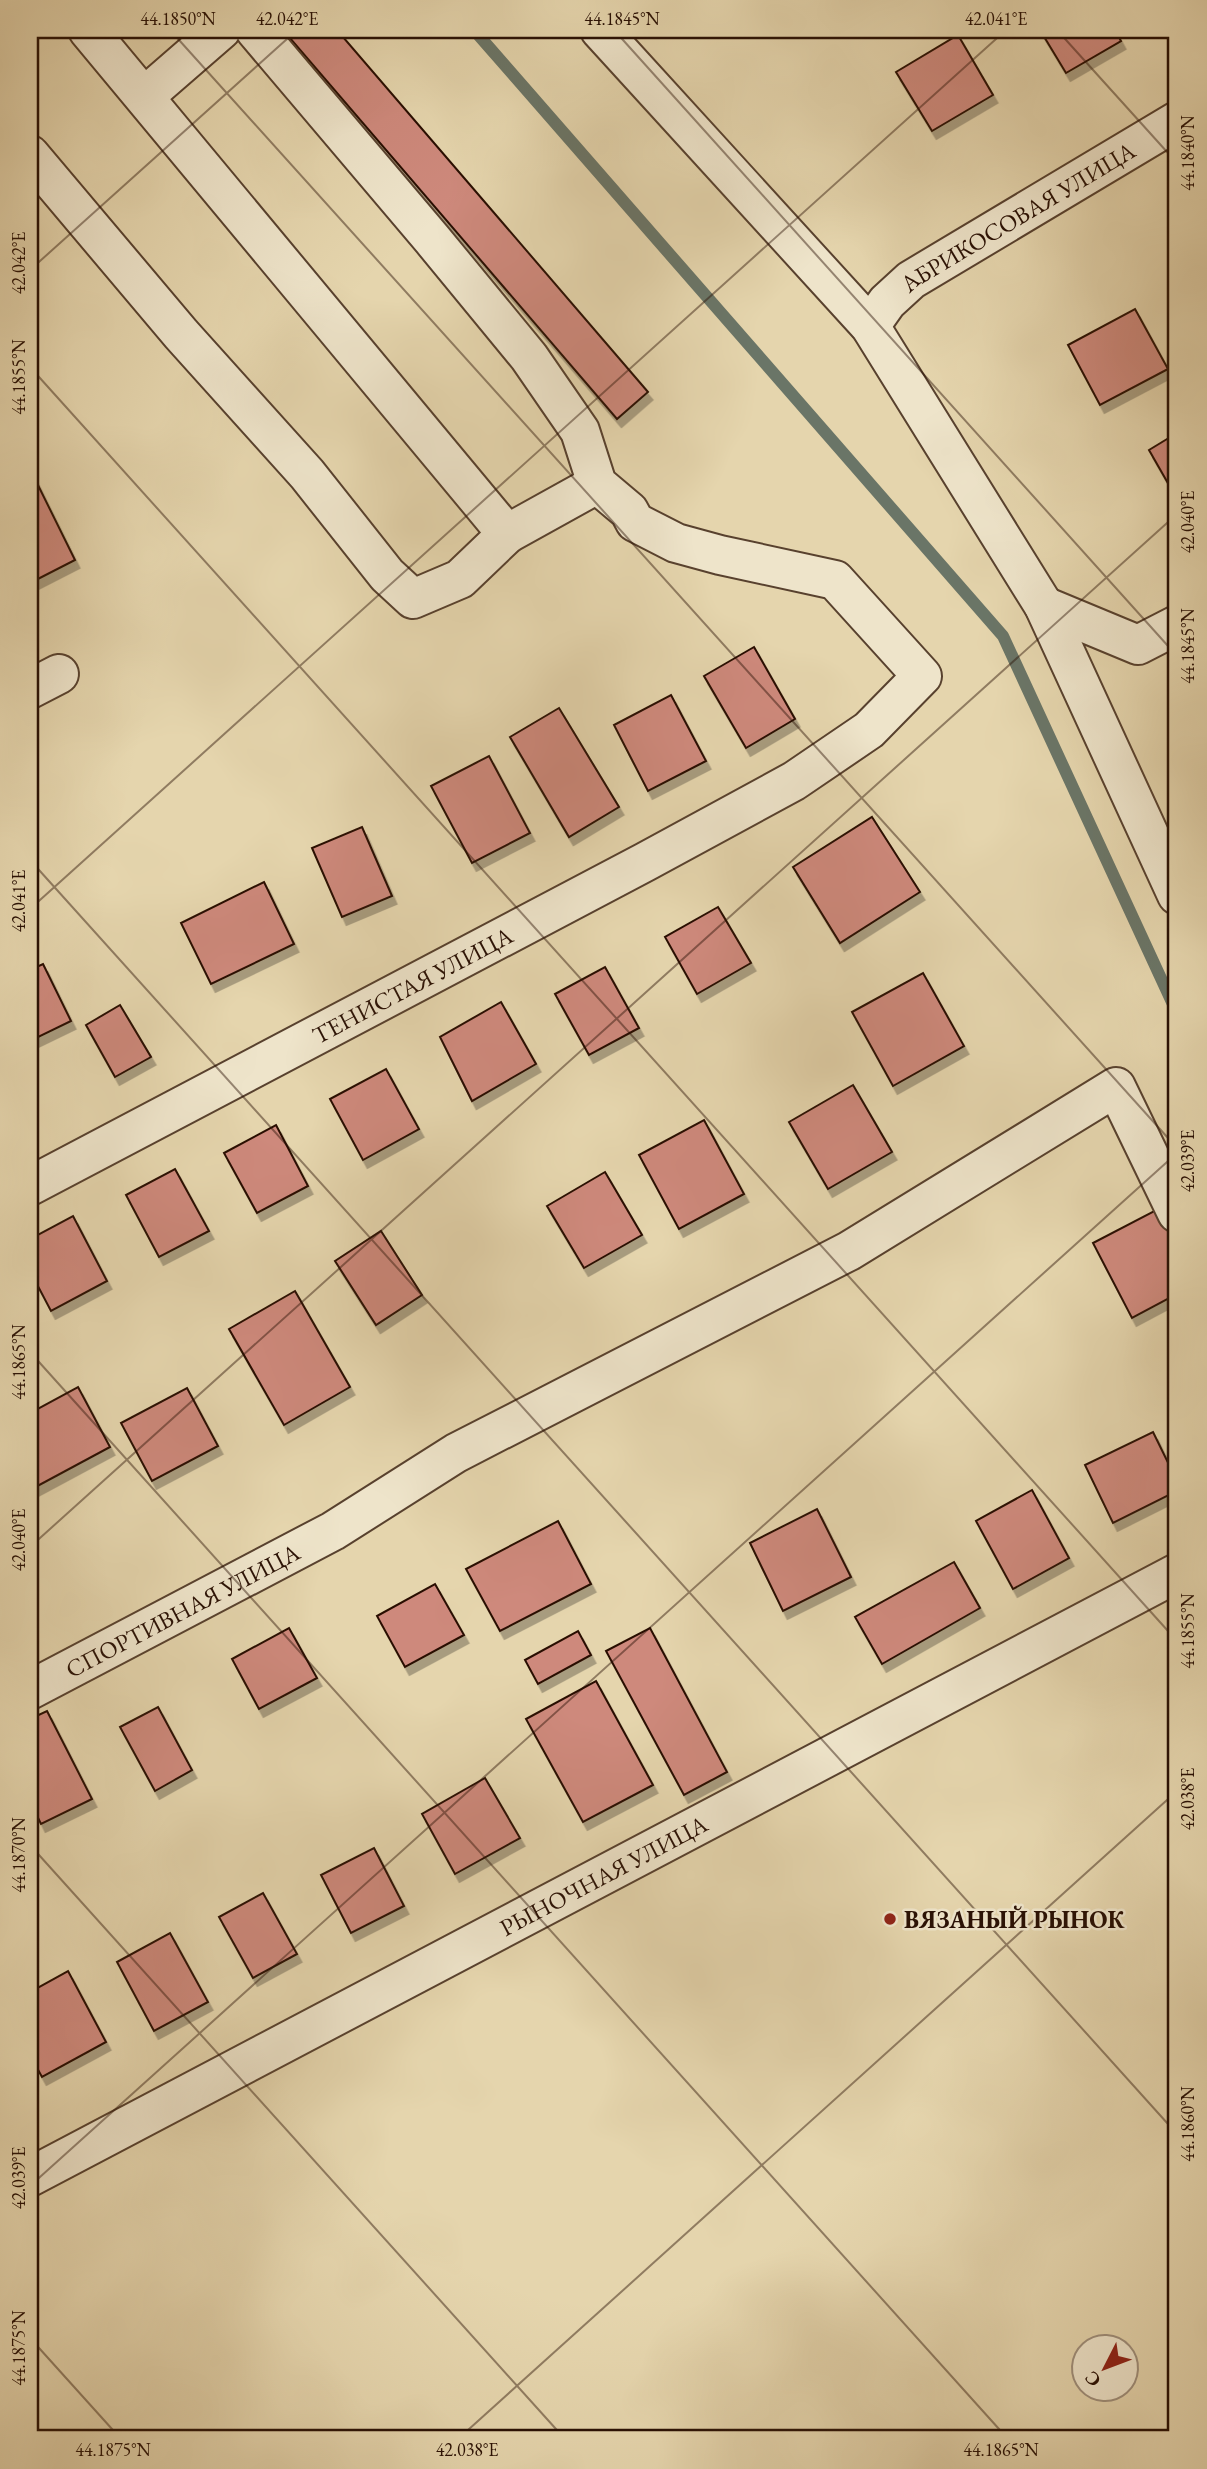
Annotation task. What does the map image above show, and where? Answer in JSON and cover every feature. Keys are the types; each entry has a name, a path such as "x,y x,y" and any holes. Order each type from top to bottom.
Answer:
{"street":[{"path":"88,30 508,534"},
{"path":"145,96 221,30"},
{"path":"30,155 181,334 307,474 387,575 413,599 460,579 508,534 597,484 580,431 529,357 424,228 255,30"},
{"path":"600,30 870,326 1044,606 1177,895"},
{"name":"АБРИКОСОВАЯ УЛИЦА","path":"870,326 887,302 911,280 1177,121"},
{"name":"ТЕНИСТАЯ УЛИЦА","path":"30,1186 645,862 794,780 869,730 922,676 835,580 676,543 635,522 629,512 597,484"},
{"path":"1044,606 1138,645 1177,625"},
{"name":"СПОРТИВНАЯ УЛИЦА","path":"30,1689 333,1531 456,1453 849,1251 1116,1087 1177,1213"},
{"name":"РЫНОЧНАЯ УЛИЦА","path":"30,2177 1177,1573"}],"building":[{"path":"283,30 337,30 648,392 617,419"},
{"path":"1040,30 1115,30 1121,41 1066,73"},
{"path":"958,35 993,95 932,131 896,72"},
{"path":"1135,309 1168,369 1100,405 1068,345"},
{"path":"1177,433 1177,499 1149,450"},
{"path":"30,469 75,560 30,583"},
{"path":"754,647 795,719 746,748 704,676"},
{"path":"671,695 706,761 648,791 614,725"},
{"path":"559,708 619,807 569,837 510,737"},
{"path":"489,756 530,833 472,863 431,786"},
{"path":"872,817 920,892 840,943 793,867"},
{"path":"362,827 392,896 342,917 312,848"},
{"path":"264,882 294,944 211,984 181,923"},
{"path":"718,907 751,963 697,994 665,937"},
{"path":"43,964 71,1021 30,1041 30,970"},
{"path":"605,967 639,1028 589,1055 555,994"},
{"path":"923,973 964,1046 893,1086 852,1012"},
{"path":"501,1002 536,1064 472,1101 440,1037"},
{"path":"120,1005 151,1057 115,1077 86,1025"},
{"path":"386,1069 419,1129 363,1160 330,1099"},
{"path":"853,1085 892,1152 828,1189 789,1122"},
{"path":"704,1120 744,1194 679,1229 639,1155"},
{"path":"276,1125 308,1186 257,1213 224,1153"},
{"path":"175,1169 209,1231 159,1257 126,1195"},
{"path":"605,1172 642,1235 584,1268 547,1206"},
{"path":"1162,1207 1177,1237 1177,1294 1132,1318 1093,1243"},
{"path":"73,1216 107,1281 51,1311 30,1271 30,1239"},
{"path":"381,1231 422,1295 376,1325 335,1261"},
{"path":"295,1291 350,1387 284,1425 229,1329"},
{"path":"78,1387 110,1447 30,1490 30,1413"},
{"path":"187,1388 218,1446 152,1481 121,1423"},
{"path":"1153,1432 1177,1481 1177,1491 1113,1523 1085,1465"},
{"path":"1032,1490 1069,1558 1013,1589 976,1521"},
{"path":"817,1509 851,1577 783,1611 750,1543"},
{"path":"558,1521 591,1584 500,1631 466,1569"},
{"path":"954,1562 980,1608 882,1664 855,1617"},
{"path":"435,1584 464,1635 405,1667 377,1616"},
{"path":"289,1628 317,1678 259,1709 232,1659"},
{"path":"650,1628 727,1772 684,1795 606,1651"},
{"path":"578,1631 591,1655 538,1684 525,1660"},
{"path":"596,1681 653,1785 583,1822 526,1719"},
{"path":"158,1707 192,1770 155,1791 120,1727"},
{"path":"47,1711 92,1799 41,1824 30,1801 30,1719"},
{"path":"485,1778 520,1838 455,1874 422,1814"},
{"path":"374,1848 404,1906 351,1933 321,1875"},
{"path":"263,1893 297,1954 253,1978 219,1917"},
{"path":"170,1933 208,2002 154,2031 117,1962"},
{"path":"68,1971 106,2042 42,2077 30,2055 30,1992"}],"waterway":[{"path":"474,30 1003,636 1177,1013"}],"place":[{"name":"ВЯЗАНЫЙ РЫНОК","path":"890,1919"}]}
